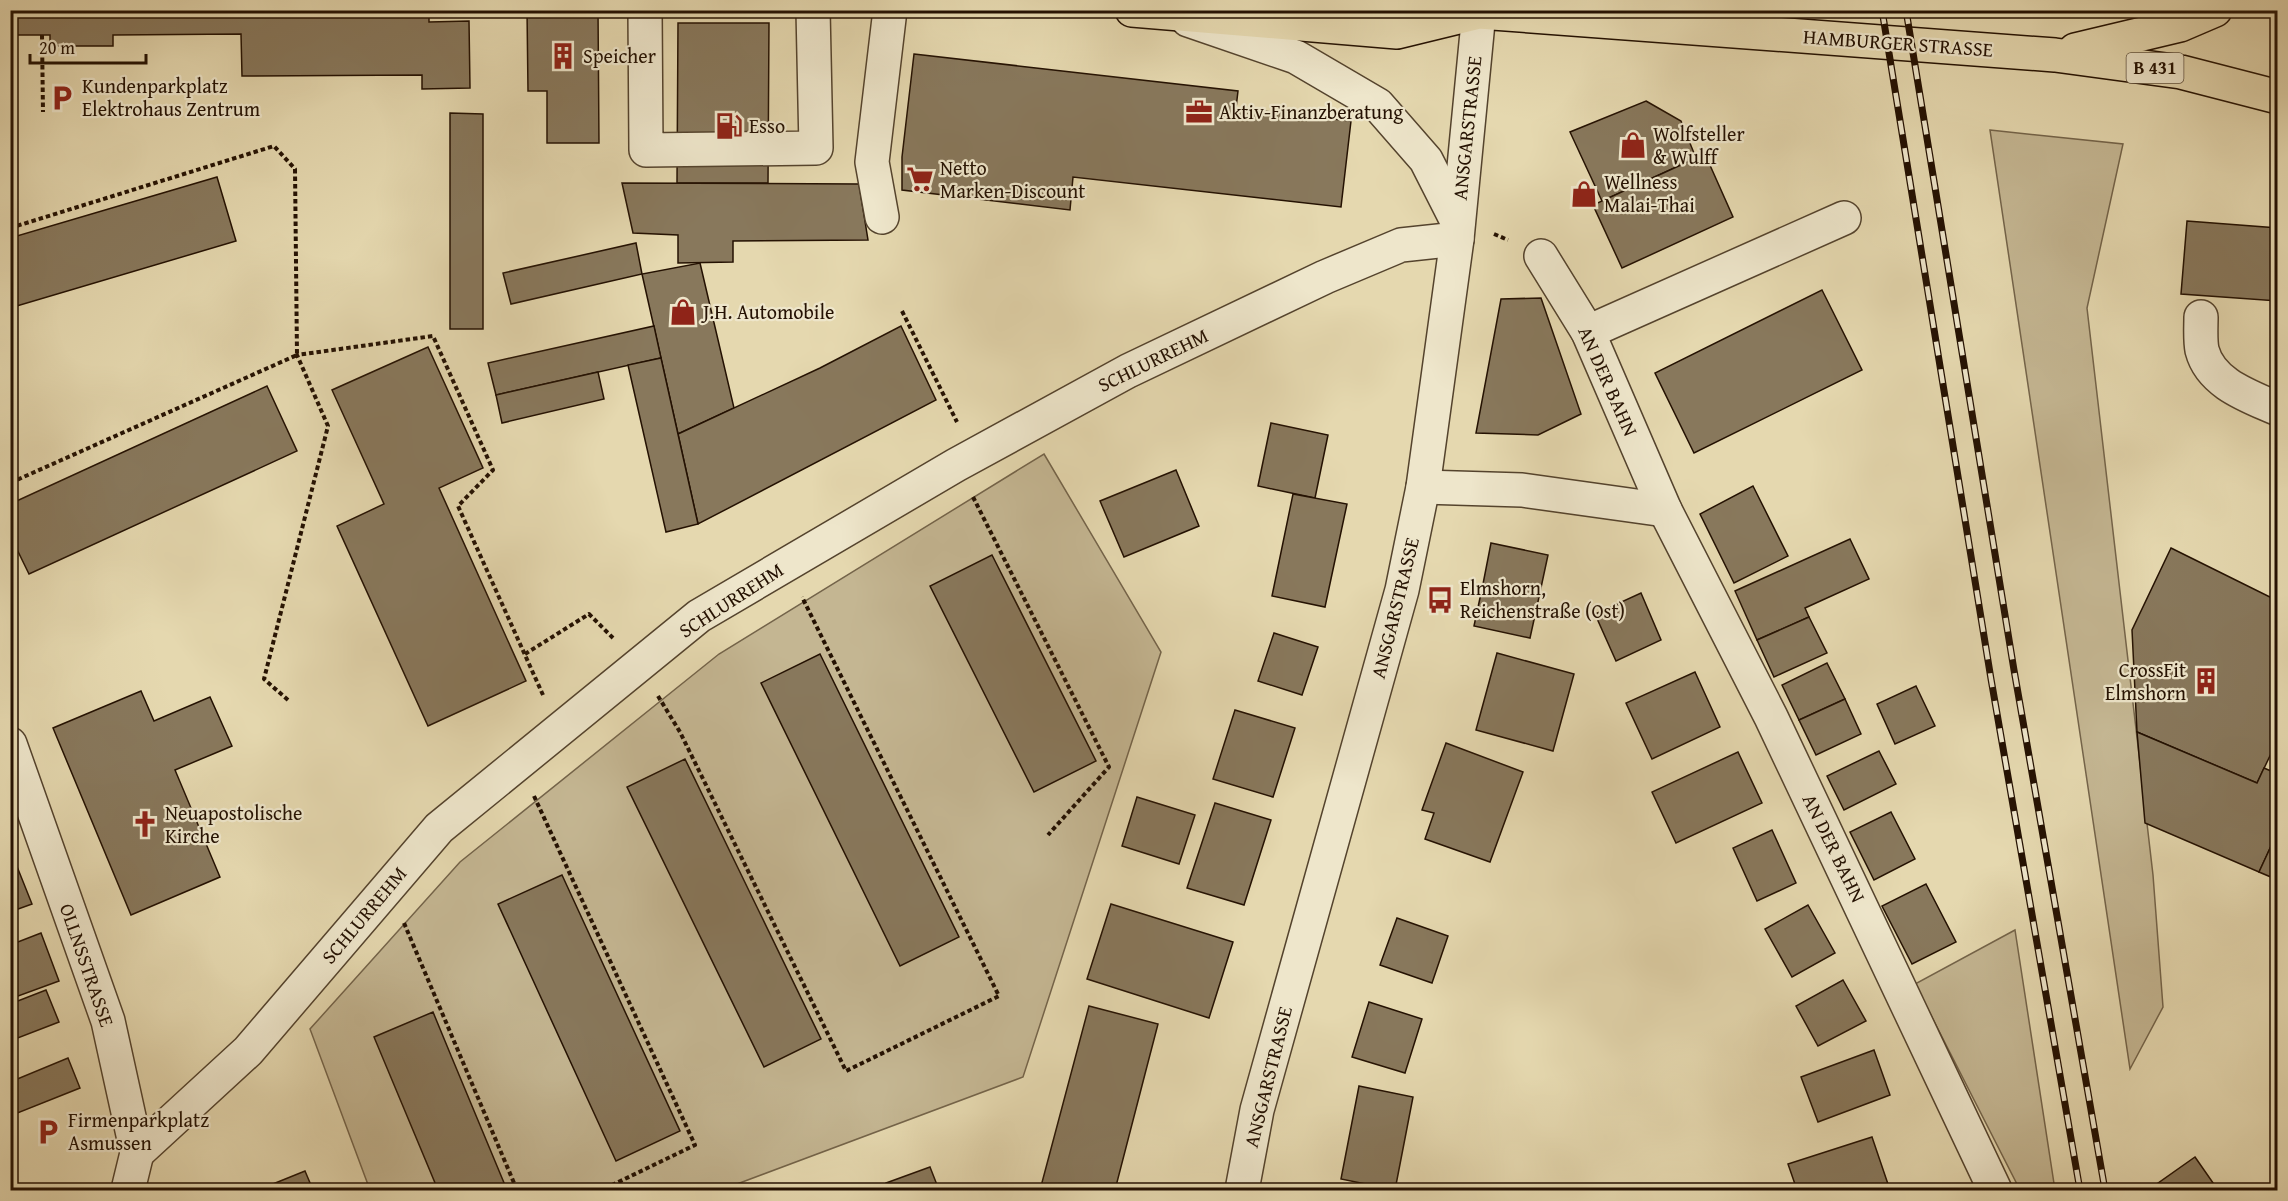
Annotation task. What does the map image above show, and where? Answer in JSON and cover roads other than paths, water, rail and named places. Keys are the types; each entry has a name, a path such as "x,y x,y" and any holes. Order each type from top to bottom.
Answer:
{"main road":[{"name":"B 431","path":"1132,10 1397,32 1478,11"},
{"path":"2055,55 2180,25 2215,10"},
{"name":"HAMBURGER STRASSE","path":"1478,11 2055,55 2181,72 2269,89"}],"street":[{"path":"645,10 646,150 816,148 813,10"},
{"path":"882,217 872,162 890,10"},
{"name":"ANSGARSTRASSE","path":"1242,1191 1257,1110 1402,590 1423,487 1457,231 1478,11"},
{"path":"1171,14 1296,57 1378,105 1426,160 1457,231"},
{"path":"1588,332 1844,218"},
{"name":"SCHLURREHM","path":"137,1153 248,1052 439,828 699,616 965,460 1128,371 1325,277 1401,244 1457,231"},
{"name":"AN DER BAHN","path":"1541,256 1588,332 1665,510 1826,832 1995,1191"},
{"path":"2200,317 2202,350 2215,375 2244,394 2277,409"},
{"path":"1423,487 1522,490 1665,510"},
{"name":"OLLNSSTRASSE","path":"10,744 108,1021 137,1153 128,1191"}],"railway":[{"path":"1882,10 1991,679 2080,1190"},
{"path":"1906,10 2014,670 2105,1190"}],"place":[{"name":"Speicher","path":"563,56"},
{"name":"Kundenparkplatz Elektrohaus Zentrum","path":"62,98"},
{"name":"Aktiv-Finanzberatung","path":"1199,112"},
{"name":"Esso","path":"729,126"},
{"name":"Wolfsteller & Wulff","path":"1633,145"},
{"name":"Netto Marken-Discount","path":"920,179"},
{"name":"Wellness Malai-Thai","path":"1584,194"},
{"name":"J.H. Automobile","path":"683,312"},
{"name":"Elmshorn, Reichenstraße (Ost)","path":"1440,600"},
{"name":"CrossFit Elmshorn","path":"2206,681"},
{"name":"Neuapostolische Kirche","path":"145,824"},
{"name":"Firmenparkplatz Asmussen","path":"48,1132"}]}
